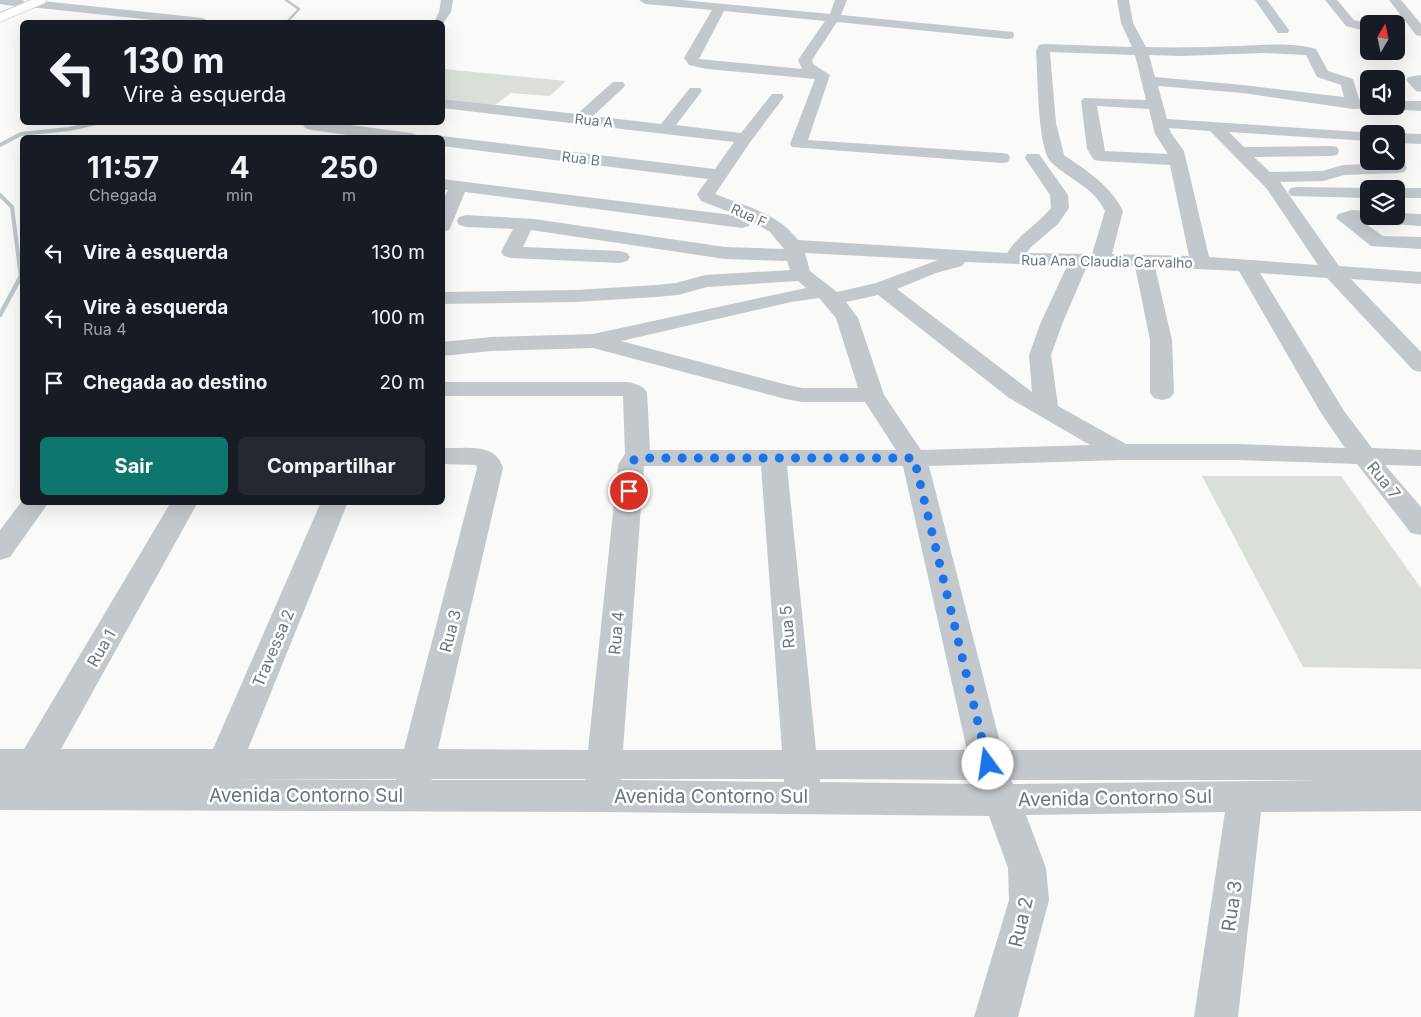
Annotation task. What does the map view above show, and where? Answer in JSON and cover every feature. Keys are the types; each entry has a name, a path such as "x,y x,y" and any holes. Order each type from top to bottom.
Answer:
{"highway":[{"path":"0,10 34,2"},
{"path":"0,18 34,2"}],"street":[{"path":"0,0 34,2 186,20"},
{"path":"441,20 445,12 447,0"},
{"path":"645,0 1008,35"},
{"path":"823,74 807,66 805,60 833,18 841,0"},
{"path":"1123,0 1127,23 1141,51 1160,123 1164,134 1176,151 1200,263"},
{"path":"1262,0 1283,30"},
{"path":"1331,0 1350,23 1360,27"},
{"path":"1396,0 1420,31"},
{"path":"720,7 691,58 694,62 708,65 823,74"},
{"path":"1405,29 1420,31"},
{"path":"1046,410 1040,355 1052,322 1091,260 1114,211 1111,203 1096,188 1057,158 1050,138 1043,49 1056,47 1198,52 1263,49 1310,51 1321,74 1348,82 1353,104"},
{"path":"1198,52 1228,88 1230,105"},
{"path":"823,74 798,144 1002,158"},
{"path":"1421,79 1413,80 1421,88"},
{"path":"1149,81 1228,88 1360,104"},
{"path":"580,119 618,86"},
{"path":"666,128 695,90"},
{"name":"Rua F","path":"777,97 707,191 707,197 759,218 773,226 794,251 803,275 848,318 872,395 914,458"},
{"path":"1100,156 1094,149 1089,101 1155,105"},
{"name":"Rua A","path":"445,103 745,138"},
{"path":"1405,106 1421,106"},
{"path":"1160,123 1360,135"},
{"path":"1215,127 1278,192 1334,273 1421,365"},
{"path":"309,128 380,135"},
{"path":"1405,138 1421,139"},
{"name":"Rua B","path":"445,141 719,175"},
{"path":"1240,152 1360,151"},
{"path":"1405,158 1421,153"},
{"path":"1057,158 1100,156 1178,160"},
{"path":"1013,259 1027,238 1051,220 1060,208 1059,195 1033,158"},
{"path":"1265,177 1323,176 1360,167"},
{"path":"445,212 451,185 773,226"},
{"path":"1278,192 1360,193"},
{"path":"1405,193 1421,193"},
{"path":"1421,220 1352,216 1345,218 1378,242 1421,243"},
{"name":"Rua Ana Claudia Carvalho","path":"466,221 525,224 725,253 794,251 1013,259 1144,260 1421,278"},
{"path":"525,224 512,252 620,257"},
{"path":"445,349 491,344 593,341 791,296 827,296 882,288 929,269 976,257"},
{"path":"1144,260 1161,340 1162,393"},
{"name":"Rua 7","path":"1246,267 1333,413 1365,457 1421,526"},
{"path":"445,298 575,296 656,291 678,289 705,281 803,275"},
{"path":"882,288 1011,388 1121,452"},
{"path":"593,341 786,392 872,395"},
{"name":"Rua 4","path":"445,389 628,388 635,392 634,465 603,780"},
{"path":"634,465 774,458 914,458 1121,452 1238,452 1421,458"},
{"name":"Rua 3","path":"414,780 490,468 488,460 483,458 445,456"},
{"name":"Rua 5","path":"774,458 801,781"},
{"name":"Rua 2","path":"914,458 988,764 1027,868 1029,900 996,1017"},
{"path":"0,550 34,505"},
{"name":"Rua 1","path":"10,781 183,505"},
{"name":"Travessa 2","path":"218,779 334,505"},
{"name":"Avenida Contorno Sul","path":"801,781 988,764 1421,764"},
{"name":"Avenida Contorno Sul","path":"10,781 218,779 801,781 1002,800 1244,796 1421,796"},
{"name":"Rua 3","path":"1216,1017 1242,829 1244,796"}],"shaded area":[{"path":"445,69 566,81 550,96 511,93 495,105 445,99"},
{"path":"1202,476 1341,476 1421,588 1421,669 1303,667"}],"waterway":[{"path":"286,0 299,9 289,20"},
{"path":"0,145 21,134 69,129 87,125"},
{"path":"0,195 12,207 19,262"},
{"path":"19,261 20,268"},
{"path":"0,315 20,278"}],"route":[{"path":"629,491 632,461 638,458 914,458 988,764"}]}
